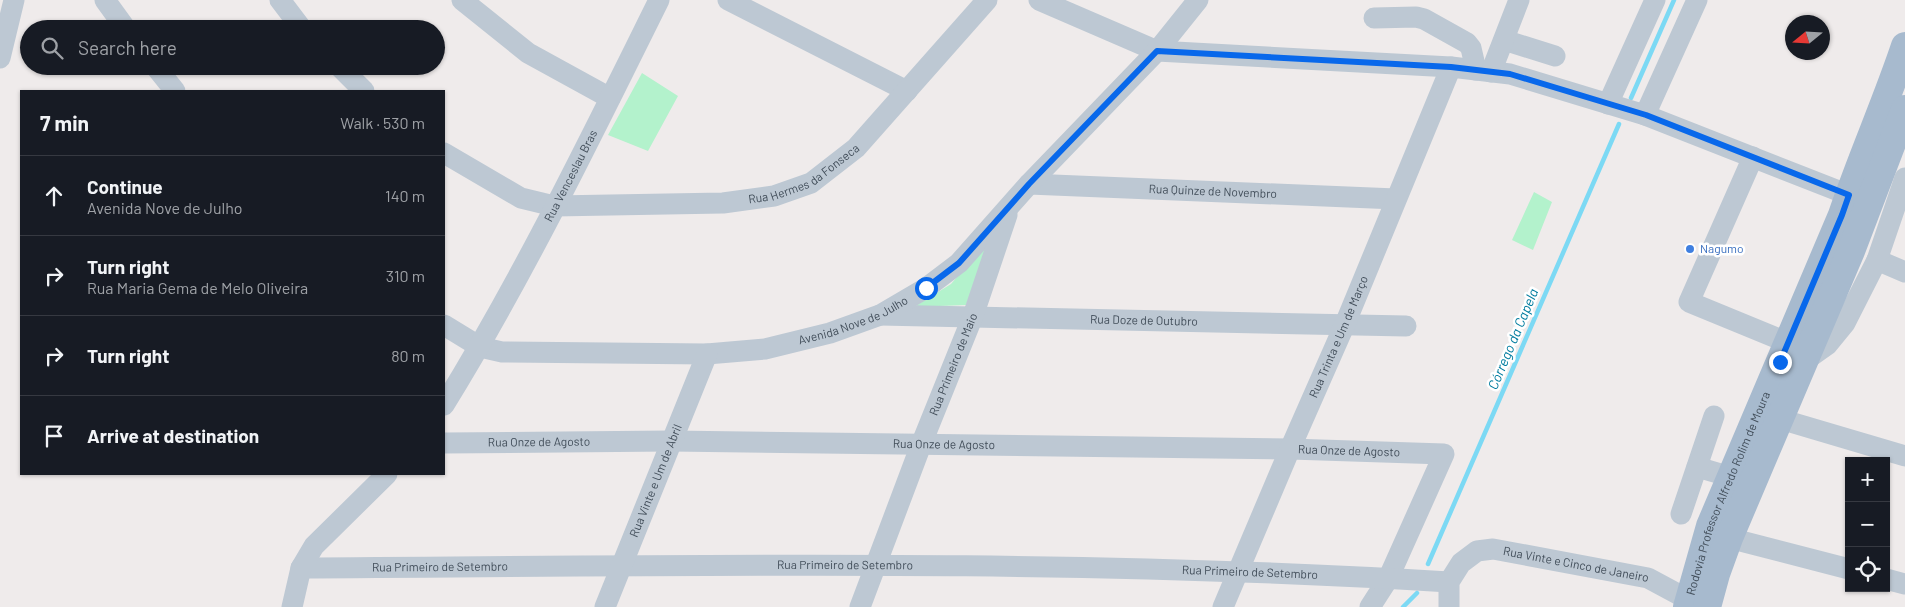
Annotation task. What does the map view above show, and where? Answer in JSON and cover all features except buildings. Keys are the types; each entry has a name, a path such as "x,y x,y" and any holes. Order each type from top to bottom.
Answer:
{"main road":[{"name":"Rodovia Professor Alfredo Rolim de Moura","path":"1694,605 1716,574 1729,538 1780,420 1796,352 1849,195 1905,46"},
{"name":"Rodovia Professor Alfredo Rolim de Moura","path":"1694,605 1710,526 1731,477 1851,251 1905,109"}],"street":[{"path":"0,58 14,0"},
{"path":"105,0 119,20"},
{"path":"280,0 295,20"},
{"path":"462,0 528,53 610,98"},
{"name":"Rua Venceslau Bras","path":"480,347 610,98 658,0"},
{"path":"728,0 907,91"},
{"name":"Rua Hermes da Fonseca","path":"445,154 521,198 554,206 723,203 774,196 811,183 856,148 987,0"},
{"path":"1039,0 1157,51 1451,67 1510,74 1646,115 1849,195"},
{"name":"Avenida Nove de Julho","path":"445,326 480,347 502,352 707,354 765,349 830,333 880,315 926,288 959,263 1029,184 1157,51 1198,0"},
{"path":"1484,71 1504,40 1519,0"},
{"path":"1608,104 1655,0"},
{"path":"1646,115 1697,0"},
{"path":"1374,18 1416,17 1424,19 1467,43 1484,71"},
{"path":"1504,40 1555,56"},
{"name":"Rua Trinta e Um de Março","path":"1223,607 1345,324 1451,67"},
{"path":"162,75 174,90"},
{"path":"348,75 363,90"},
{"path":"1753,157 1689,302 1796,352 1826,345 1845,323 1876,260 1905,178"},
{"name":"Rua Quinze de Novembro","path":"1029,184 1396,199"},
{"name":"Rua Primeiro de Maio","path":"860,607 921,445 973,316 1011,205"},
{"path":"1876,260 1905,272"},
{"name":"Rua Doze de Outubro","path":"880,315 1406,326"},
{"path":"445,403 480,347"},
{"name":"Rua Vinte e Um de Abril","path":"605,607 707,354"},
{"path":"1681,514 1714,416"},
{"path":"1780,420 1905,456"},
{"name":"Rua Onze de Agosto","path":"445,443 671,441 1290,449 1444,454 1388,579"},
{"path":"1697,467 1731,477"},
{"path":"292,607 301,568 314,546 385,475"},
{"path":"1729,538 1845,568"},
{"name":"Rua Vinte e Cinco de Janeiro","path":"1449,582 1462,563 1477,550 1493,549 1648,578 1694,605"},
{"name":"Rua Primeiro de Setembro","path":"301,568 877,565 1238,572 1449,582"},
{"path":"1370,607 1388,579"},
{"path":"1890,580 1905,584"},
{"path":"1432,607 1449,582"},
{"path":"1449,582 1449,607"}],"green space":[{"path":"642,73 678,96 648,151 608,135"},
{"path":"1534,192 1552,202 1533,250 1512,240"},
{"path":"993,235 966,305 914,307 951,284"}],"waterway":[{"name":"Córrego da Capela","path":"1631,98 1674,0"},
{"name":"Córrego da Capela","path":"1428,564 1619,124"},
{"name":"Córrego da Capela","path":"1403,607 1417,593"}],"place":[{"name":"Nagumo","path":"1690,249"}],"route":[{"path":"926,288 959,263 1029,184 1157,51 1451,67 1510,74 1646,115 1849,195 1780,362"}]}
